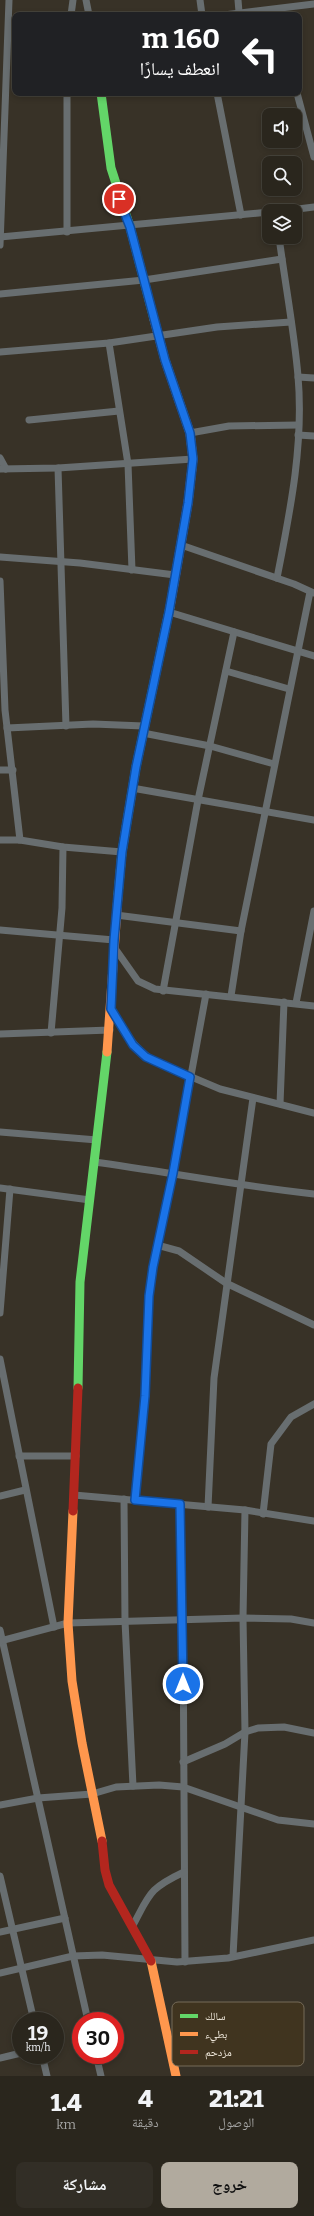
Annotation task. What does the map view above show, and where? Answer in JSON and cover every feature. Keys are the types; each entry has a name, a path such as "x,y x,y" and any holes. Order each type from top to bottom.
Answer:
{"street":[{"path":"9,0 0,240 262,213"},
{"path":"72,12 73,0"},
{"path":"86,0 88,12"},
{"path":"200,0 202,12"},
{"path":"238,0 240,12 280,11 312,3"},
{"path":"67,96 67,232"},
{"path":"101,96 111,168 130,227 159,336 190,433 193,459 181,545 169,612 132,788 122,852 114,944 110,1030 94,1162 78,1319 76,1456 68,1623 72,1681 92,1794 102,1837 109,1885 151,1960 172,2057"},
{"path":"219,96 241,215"},
{"path":"298,96 314,157"},
{"path":"302,208 314,207"},
{"path":"277,578 294,485 298,435 298,377 280,244"},
{"path":"0,294 144,280 282,259"},
{"path":"0,352 109,343 217,327 291,322"},
{"path":"109,343 128,464 132,570"},
{"path":"298,377 314,378"},
{"path":"29,420 119,411"},
{"path":"190,433 229,426 298,425"},
{"path":"298,435 314,436"},
{"path":"0,458 3,469 58,468 193,459"},
{"path":"58,468 66,726"},
{"path":"181,545 277,578 312,592 297,650 289,689 241,931 230,996"},
{"path":"0,557 61,561 175,575"},
{"path":"0,580 2,710 7,728 13,770 20,840"},
{"path":"169,612 314,656"},
{"path":"163,991 198,800 234,632"},
{"path":"226,671 289,689"},
{"path":"7,728 93,724 144,729 274,764"},
{"path":"0,770 13,770"},
{"path":"132,788 265,810 314,820"},
{"path":"0,840 20,840 63,847 122,852"},
{"path":"51,1033 59,936 63,847"},
{"path":"296,1003 314,911"},
{"path":"116,915 241,931"},
{"path":"0,930 59,936 114,944 138,981 146,986 163,991 230,996 314,1006"},
{"path":"135,1500 145,1396 149,1296 157,1245 173,1173 206,994"},
{"path":"280,1104 284,1002"},
{"path":"111,1009 133,1045 146,1057 220,1089 314,1113"},
{"path":"0,1034 110,1030"},
{"path":"208,1507 214,1378 226,1283 253,1098"},
{"path":"0,1132 97,1140"},
{"path":"94,1162 173,1173 240,1186 314,1194"},
{"path":"0,1188 90,1200"},
{"path":"0,1313 3,1238 10,1189"},
{"path":"157,1245 178,1251 226,1283 314,1325"},
{"path":"0,1359 25,1490 54,1627"},
{"path":"263,1514 270,1446 291,1417 314,1404"},
{"path":"19,1456 76,1456"},
{"path":"0,1496 25,1490"},
{"path":"74,1495 245,1510 314,1521"},
{"path":"124,1499 125,1621 133,1786"},
{"path":"180,1504 183,1621 185,1962"},
{"path":"233,1956 245,1732 242,1618 245,1510"},
{"path":"1,1641 68,1623 183,1621 242,1618 291,1619 314,1623"},
{"path":"0,1630 1,1641 86,2012"},
{"path":"183,1762 225,1744 245,1732 258,1728 284,1727 314,1733"},
{"path":"0,1805 38,1798 92,1794 116,1786 183,1787 242,1809 278,1820 314,1824"},
{"path":"132,1927 149,1894 160,1884 184,1872"},
{"path":"0,1876 11,1930 32,2012"},
{"path":"0,1932 65,1918"},
{"path":"0,1973 73,1956 102,1955 185,1962 228,1958 314,1940"},
{"path":"0,2058 12,2055"},
{"path":"44,2064 47,2076"},
{"path":"98,2064 101,2076"},
{"path":"174,2066 176,2076"}],"traffic: fast":[{"path":"101,96 111,168 130,227 154,319"},
{"path":"118,895 122,852 136,767 170,607"},
{"path":"78,1388 80,1282 107,1052"}],"traffic: slow":[{"path":"154,319 165,360 190,433 193,459 188,503 170,607"},
{"path":"107,1052 118,895"},
{"path":"73,1511 68,1623 72,1681 82,1743 102,1841"},
{"path":"151,1961 172,2058"},
{"path":"174,2066 176,2076"}],"traffic: jam":[{"path":"73,1511 78,1388"},
{"path":"102,1841 105,1870 109,1885 151,1961"}],"route":[{"path":"119,199 130,227 165,360 190,433 193,459 188,503 169,612 136,767 122,852 114,940 111,1009 133,1045 139,1051 146,1057 190,1077 173,1173 153,1267 149,1296 144,1419 135,1500 180,1504 183,1684"}]}
